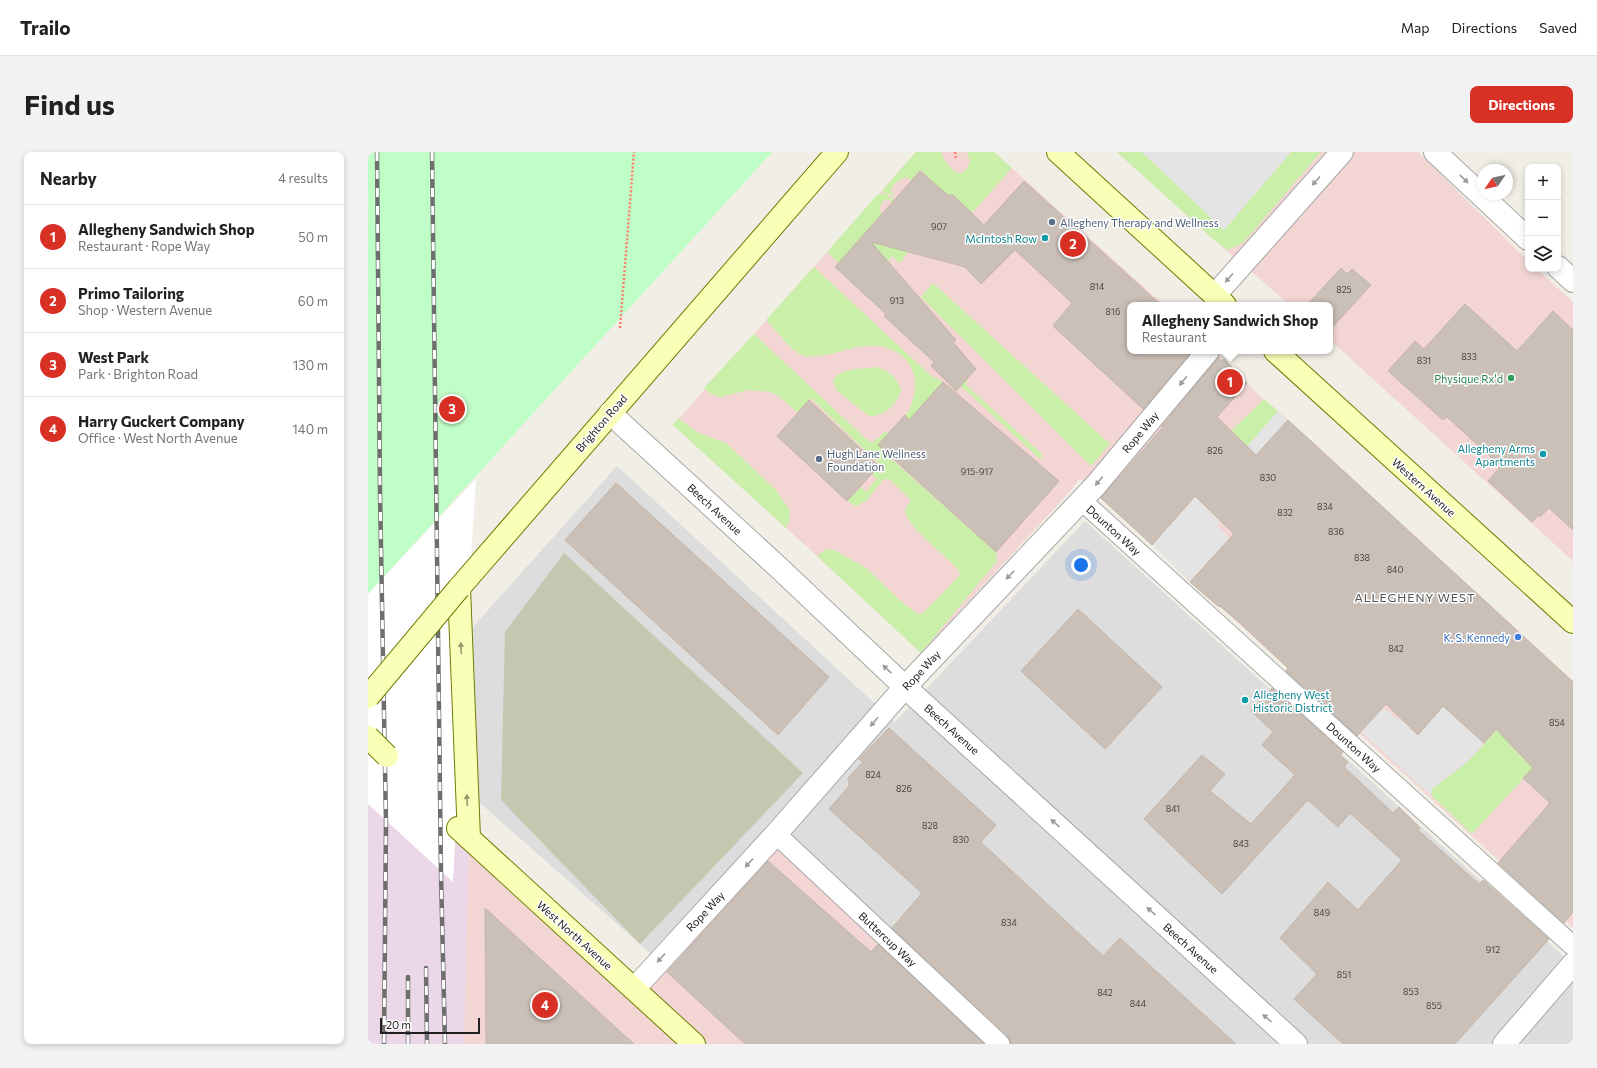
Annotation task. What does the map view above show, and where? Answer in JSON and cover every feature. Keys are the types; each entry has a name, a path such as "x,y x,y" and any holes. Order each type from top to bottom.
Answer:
{"main road":[{"name":"Brighton Road","path":"368,697 465,581 837,152"},
{"path":"1058,152 1220,300"},
{"name":"Western Avenue","path":"1278,354 1573,622"},
{"name":"West North Avenue","path":"465,581 463,832 694,1044"},
{"path":"368,737 387,756"}],"street":[{"path":"1220,300 1342,152"},
{"path":"1435,152 1526,236"},
{"path":"1561,270 1573,281"},
{"name":"Rope Way","path":"634,988 776,834 905,686 1082,500 1205,354"},
{"name":"Beech Avenue","path":"610,413 905,686 1296,1044"},
{"path":"1504,1044 1573,964"}],"lane":[{"name":"Dounton Way","path":"1082,500 1573,946"},
{"name":"Buttercup Way","path":"776,834 1000,1044"}],"path":[{"path":"620,328 634,152"},
{"path":"955,152 956,160"}],"shaded area":[{"path":"916,152 994,152 1161,302 1127,302 1127,354 1218,354 1259,395 1315,444 1573,681 1573,928 1080,479 921,653 673,425"},
{"path":"1117,152 1418,152 1525,258 1525,272 1540,272 1573,302 1573,561 1333,343 1333,302 1286,302 1213,239"},
{"path":"1142,152 1291,152 1224,230"},
{"path":"1278,411 1288,420 1261,450 1221,521 1217,525 1229,538 1190,582 1152,545 1207,484 1233,463"},
{"path":"617,466 895,722 1085,521 1573,965 1573,1044 1011,1044 773,822 650,953 388,722"},
{"path":"564,553 803,773 640,944 501,800 505,632"},
{"path":"1443,706 1484,743 1466,763 1433,788 1431,794 1433,797 1361,732 1383,707 1398,720 1400,718 1418,735"},
{"path":"368,737 469,838 464,1044 368,1044"},
{"path":"776,834 1000,1044 464,1044 469,838 634,988"}],"green space":[{"path":"368,152 772,152 368,594"},
{"path":"916,152 941,152 950,167 961,173 965,171 970,162 967,152 994,152 1012,168 972,213 952,194 947,198 930,183 931,180 921,170 911,180 907,177 899,180 895,183 891,190 895,198 889,193 888,195 897,203 895,206 889,199 883,201 879,209 909,251 900,263 892,256 889,261 862,238 839,263 827,252 878,194 888,193 882,191"},
{"path":"1117,152 1142,152 1224,230 1291,152 1321,152 1243,243 1228,250 1213,239"},
{"path":"814,267 930,375 943,382 909,420 905,415 913,401 915,380 909,364 901,355 882,347 863,346 825,355 804,356 794,350 766,320"},
{"path":"933,283 1110,444 1091,466 921,297"},
{"path":"754,334 872,443 886,431 893,437 882,451 996,552 997,561 921,653 817,556 827,549 834,550 866,568 904,604 918,614 923,613 961,574 948,559 912,525 905,510 910,502 910,499 890,480 884,479 866,501 856,506 847,501 861,487 866,492 877,479 872,474 880,465 811,398 798,413 777,395 770,392 749,390 720,397 713,395 704,388"},
{"path":"876,367 891,375 897,381 901,389 900,394 890,408 875,416 869,416 837,391 833,381 845,371"},
{"path":"968,377 966,385 1043,455 1040,459 960,385"},
{"path":"1264,399 1278,411 1233,463 1228,458 1243,442 1231,431"},
{"path":"678,418 697,432 726,443 775,489 789,509 790,519 786,528 673,425"},
{"path":"1554,664 1566,675 1509,744 1533,768 1472,834 1433,797 1431,794 1433,788 1466,763 1478,751"}],"pier":[{"path":"476,479 453,882 368,804 368,594"}],"building":[{"path":"920,171 949,196 952,194 984,225 1024,181 1158,302 1127,302 1127,354 1189,354 1143,409 1053,326 1072,303 1015,250 981,284 965,267 871,242 956,340 953,342 976,369 956,391 931,366 934,362 884,316 886,314 835,267"},
{"path":"1341,268 1347,274 1352,269 1371,285 1333,327 1333,302 1310,302"},
{"path":"1465,304 1517,351 1553,311 1573,330 1573,530 1549,508 1540,517 1539,515 1532,522 1488,481 1501,466 1447,417 1443,420 1388,371 1415,341 1424,349"},
{"path":"1218,358 1221,362 1224,359 1247,383 1217,417 1256,455 1288,420 1573,682 1573,912 1564,923 1498,863 1550,803 1523,778 1533,768 1496,729 1484,743 1443,706 1418,735 1386,704 1357,736 1286,671 1288,668 1240,623 1190,582 1234,534 1195,496 1152,545 1101,498 1163,427 1162,426"},
{"path":"943,382 1059,481 996,552 878,445 905,415 909,420"},
{"path":"809,400 879,466 847,501 777,436"},
{"path":"616,483 829,677 778,735 565,540"},
{"path":"1078,609 1162,687 1105,749 1021,671"},
{"path":"1272,688 1343,752 1340,755 1348,762 1344,767 1393,813 1399,807 1420,828 1418,830 1479,884 1483,880 1549,939 1455,1044 1343,1044 1294,999 1317,974 1280,938 1328,882 1358,910 1402,860 1350,813 1338,827 1308,800 1222,894 1144,819 1202,755 1225,774 1210,791 1251,824 1295,775 1262,745 1273,732 1251,711"},
{"path":"889,728 996,825 981,842 1103,956 1120,938 1236,1044 1011,1044 1008,1036 892,928 922,893 829,809 849,786 848,778 863,762 859,759"},
{"path":"768,861 871,952 878,944 984,1044 745,1044 667,972"},
{"path":"485,908 634,1044 486,1044"}],"railway":[{"path":"377,152 380,492 386,823 384,1044"},
{"path":"432,152 441,874 445,1044"},
{"path":"426,968 427,1044"},
{"path":"408,977 408,1044"}],"place":[{"name":"Allegheny Therapy and Wellness","path":"1052,222"},
{"name":"McIntosh Row","path":"1045,238"},
{"name":"Primo Tailoring","path":"1073,244"},
{"name":"Physique Rx'd","path":"1511,378"},
{"name":"Allegheny Sandwich Shop","path":"1230,382"},
{"name":"West Park","path":"452,409"},
{"name":"Allegheny Arms Apartments","path":"1543,454"},
{"name":"Hugh Lane Wellness Foundation","path":"819,459"},
{"name":"K. S. Kennedy","path":"1518,637"},
{"name":"Allegheny West Historic District","path":"1245,700"},
{"name":"Harry Guckert Company","path":"545,1005"}],"district":[{"name":"ALLEGHENY WEST","path":"1415,597"}]}
